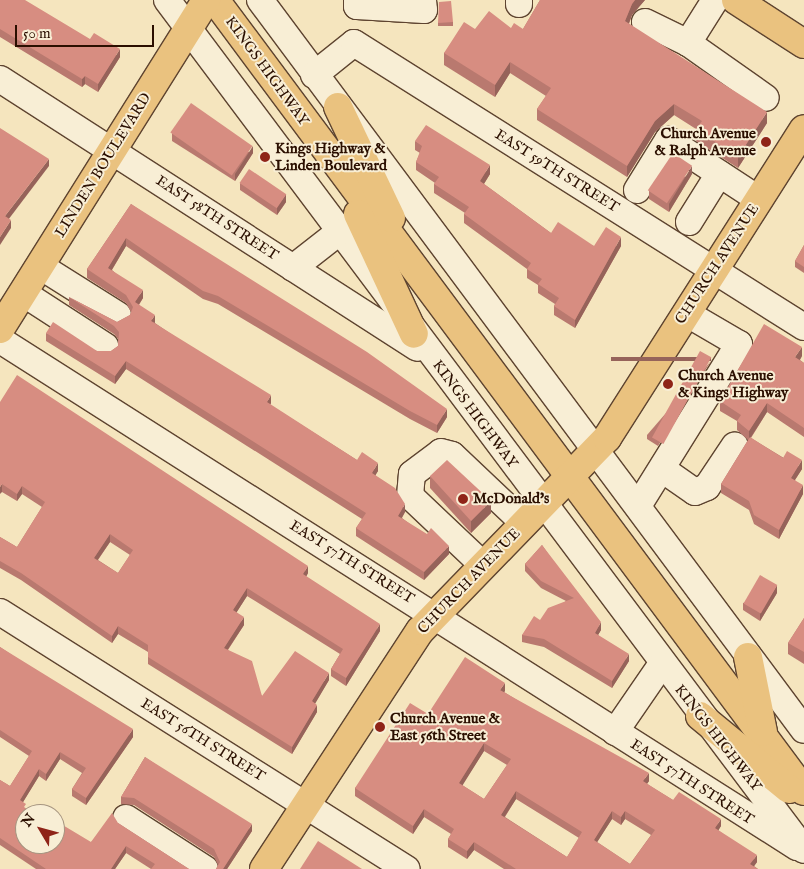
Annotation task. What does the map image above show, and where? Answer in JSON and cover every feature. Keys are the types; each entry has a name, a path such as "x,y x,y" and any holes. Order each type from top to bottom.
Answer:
{"main road":[{"name":"LINDEN BOULEVARD","path":"0,329 206,0"},
{"name":"KINGS HIGHWAY","path":"215,0 417,274 804,791"},
{"path":"736,0 804,44"},
{"path":"338,107 417,274"},
{"name":"CHURCH AVENUE","path":"264,869 420,630 596,449 804,129"},
{"path":"332,158 414,334"},
{"path":"748,657 764,738"},
{"path":"700,716 804,801"}],"street":[{"name":"KINGS HIGHWAY","path":"167,0 484,426 534,514 661,665 804,850"},
{"path":"260,0 314,75 596,449 748,657 804,730"},
{"path":"357,0 358,6 424,10 423,0"},
{"path":"688,43 715,0"},
{"path":"645,22 688,43 766,98"},
{"name":"EAST 59TH STREET","path":"314,75 354,43 804,327"},
{"name":"EAST 58TH STREET","path":"0,79 433,358"},
{"path":"637,190 668,140 758,199"},
{"path":"689,222 719,174"},
{"path":"293,268 339,232"},
{"path":"40,266 118,315"},
{"path":"23,294 105,346"},
{"path":"638,506 747,345 686,313"},
{"name":"EAST 57TH STREET","path":"0,340 435,614 767,832 804,850"},
{"path":"452,455 484,426"},
{"path":"662,468 695,492 707,487 735,445"},
{"path":"483,565 408,490 412,474 427,459 441,452 452,455 534,514"},
{"name":"EAST 56TH STREET","path":"0,612 407,869"},
{"path":"615,732 661,665"},
{"path":"126,818 205,869"}],"building":[{"path":"0,0 25,0 90,39 94,33 120,49 98,84 85,76 82,79 0,29"},
{"path":"540,0 635,0 625,21 767,112 738,157 696,129 702,121 674,104 655,121 627,166 537,109 551,88 510,62 495,85 444,53 464,22 475,29 489,11 511,28 514,23 523,29"},
{"path":"451,1 453,22 438,23 439,2"},
{"path":"191,103 252,146 232,176 170,132"},
{"path":"426,125 490,165 480,181 551,233 558,222 594,246 606,227 621,237 575,320 554,306 559,298 538,284 542,279 527,269 531,263 464,214 469,207 434,184 439,177 416,162 422,146 415,141"},
{"path":"0,128 49,159 5,216 11,220 0,237"},
{"path":"673,153 692,166 667,203 648,190"},
{"path":"249,169 286,194 277,208 239,183"},
{"path":"131,204 367,352 447,409 437,425 410,411 218,296 203,291 126,238 108,268 143,290 135,302 155,315 151,321 271,395 267,402 357,460 362,452 378,463 372,473 395,488 405,504 398,516 427,534 431,528 449,546 424,572 356,528 366,513 126,361 115,376 46,333 53,322 97,351 111,351 118,346 119,332 114,326 69,297 117,322 130,315 133,307 126,295 87,269"},
{"path":"804,245 804,267 795,261"},
{"path":"764,324 802,347 795,357 804,363 804,428 767,403 749,431 737,421 741,415 720,401"},
{"path":"700,351 711,357 663,444 652,438"},
{"path":"17,375 308,566 303,574 380,624 346,678 331,669 343,649 247,588 233,610 244,617 224,648 252,661 262,696 295,651 329,673 312,701 317,705 292,747 148,657 148,645 118,626 112,636 21,573 0,561 0,537 17,547 45,502 22,486 17,494 2,484 0,487 0,402","holes":["110,534 133,550 118,573 94,558"]},
{"path":"750,437 783,458 787,451 802,460 791,478 803,485 779,530 754,515 749,501 721,484"},
{"path":"447,460 491,501 471,521 430,476"},
{"path":"542,545 601,622 595,633 629,654 612,681 544,639 522,635 534,616 540,620 548,608 574,598 541,581 525,564"},
{"path":"760,575 777,585 761,614 744,604"},
{"path":"804,618 804,652 788,643"},
{"path":"0,647 133,729 86,798 72,789 86,768 60,752 46,774 39,769 20,800 26,804 15,804 15,848 0,838 0,780 10,786 32,751 0,730"},
{"path":"465,657 505,683 500,690 649,773 643,781 657,790 673,800 679,792 721,819 715,828 757,855 750,864 758,869 516,869 474,842 467,851 448,839 454,829 424,809 413,826 355,788 410,703 428,714","holes":["484,743 511,759 484,799 459,783","516,791 582,832 567,857 501,815","612,811 621,817 625,811 655,830 630,864 594,840"]},
{"path":"145,757 252,824 223,869 216,869 220,862 214,849 134,798 121,797"},
{"path":"112,813 118,823 189,869 151,869 155,864 126,846 111,869 46,869 24,854 65,854 65,826 91,842"},
{"path":"318,841 362,869 300,869"}],"place":[{"name":"Church Avenue & Ralph Avenue","path":"766,142"},
{"name":"Kings Highway & Linden Boulevard","path":"265,157"},
{"name":"Church Avenue & Kings Highway","path":"668,384"},
{"name":"McDonald's","path":"463,499"},
{"name":"Church Avenue & East 56th Street","path":"380,727"}]}
